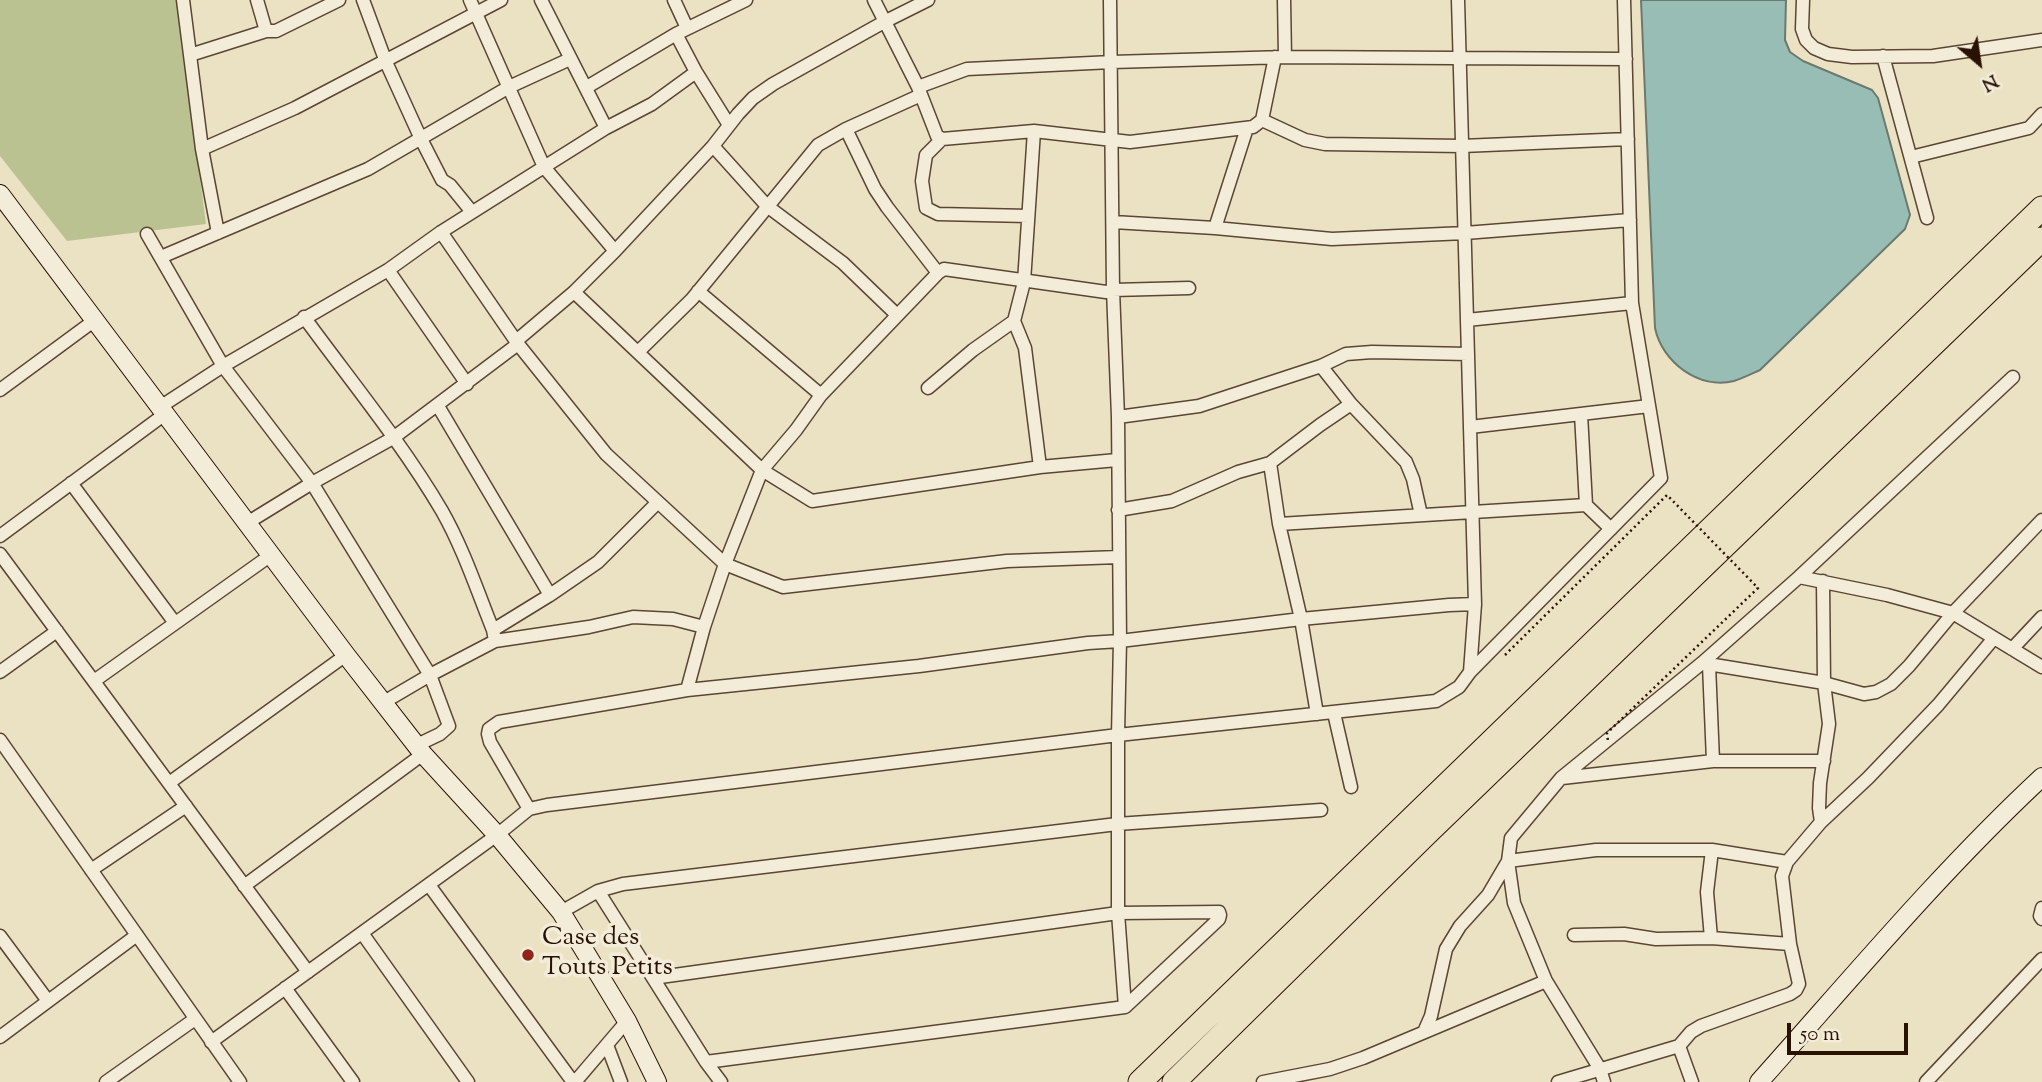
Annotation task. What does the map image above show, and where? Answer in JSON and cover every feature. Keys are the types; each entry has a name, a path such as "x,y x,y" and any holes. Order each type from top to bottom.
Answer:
{"highway":[{"path":"1140,1082 2042,208"},
{"path":"1174,1082 1426,834 2042,239"}],"street":[{"path":"183,0 202,149 218,233"},
{"path":"257,0 266,32"},
{"path":"190,55 276,31 339,0"},
{"path":"363,0 386,61 442,180 450,185 472,212"},
{"path":"470,0 544,167 615,251"},
{"path":"202,149 295,108 501,0"},
{"path":"674,0 681,31 696,72 729,125"},
{"path":"587,87 681,31 746,0"},
{"path":"874,0 919,91 937,136 942,139 1034,131 1130,142 1257,125 1262,120 1280,57 1284,0"},
{"path":"247,523 312,483 393,439 517,343 615,251 713,146 753,98 884,22 928,0"},
{"path":"1110,0 1120,641 1118,913 1125,1007"},
{"path":"1458,0 1475,604 1470,673"},
{"path":"211,1042 429,885 529,809 1118,735 1436,701 1459,687 1661,478 1632,303 1624,0"},
{"path":"1803,0 1802,29 1805,40 1814,48 1828,54 1852,57 1933,56 2042,40"},
{"path":"545,2 570,59 587,87 606,128"},
{"path":"1883,56 1927,218"},
{"path":"638,352 698,291 818,145 919,91 967,69 1280,57 1626,59"},
{"path":"161,257 368,169 509,88 570,59"},
{"path":"0,536 223,366 388,270 472,212 606,128 652,104 696,72"},
{"path":"1911,157 2029,128 2042,114"},
{"path":"1262,120 1305,140 1325,144 1462,146 1628,139"},
{"path":"1215,228 1247,128"},
{"path":"846,129 875,190 938,273"},
{"path":"1034,131 1024,282 1014,321 1025,348 1040,467"},
{"path":"942,139 926,155 922,181 926,208 938,214 1028,216"},
{"path":"713,146 767,206 843,263 897,315"},
{"path":"0,194 346,655 420,749 561,912 627,1021 657,1082"},
{"path":"1113,222 1332,239 1465,233 1630,220"},
{"path":"441,232 517,343 606,454 724,564 783,587 1007,561 1119,557"},
{"path":"147,234 223,366 312,483 430,675 449,726 244,886"},
{"path":"687,690 724,564 762,470 821,395 938,273 944,269 1106,292 1189,288"},
{"path":"388,270 467,384"},
{"path":"698,291 821,395"},
{"path":"574,292 762,470 812,501 1040,467 1117,460"},
{"path":"1467,320 1632,303"},
{"path":"304,317 393,439 442,512 461,550 494,636"},
{"path":"1,387 95,320"},
{"path":"928,388 973,350 1014,321"},
{"path":"1118,417 1199,406 1321,366 1346,354 1468,354"},
{"path":"1321,366 1351,404 1406,462 1413,479 1421,515"},
{"path":"1604,1082 1600,1069 1546,981 1514,903 1508,861 1511,838 1561,778 1705,664 2013,377"},
{"path":"1118,510 1172,501 1238,472 1270,463 1351,404"},
{"path":"438,406 550,595"},
{"path":"1470,427 1649,407"},
{"path":"1581,414 1586,505 1611,529"},
{"path":"1270,463 1279,524 1301,619 1317,714"},
{"path":"71,483 176,623"},
{"path":"384,702 494,636 598,562 657,503"},
{"path":"1279,524 1586,505"},
{"path":"1705,664 1824,683 1864,694 1876,692 1891,684 1909,666 1953,614 2042,520"},
{"path":"0,554 307,972"},
{"path":"94,681 271,555"},
{"path":"1798,577 1887,595 1953,614 2042,667"},
{"path":"1821,822 1820,783 1829,724 1824,683 1822,581"},
{"path":"529,809 490,742 488,734 492,726 499,722 687,690 919,666 1088,643 1301,619 1475,604"},
{"path":"494,636 589,627 633,617 673,619 704,627"},
{"path":"2012,649 2042,617"},
{"path":"0,672 57,631"},
{"path":"1558,1082 1679,1046 1691,1032 1702,1026 1796,990 1799,984 1790,944 1782,876 1787,862 1821,822 1868,778 1938,705 1994,638"},
{"path":"169,783 346,655"},
{"path":"1705,664 1713,761"},
{"path":"1334,713 1351,787"},
{"path":"0,740 240,1082"},
{"path":"1561,778 1713,761 1824,761"},
{"path":"1759,1082 1997,819 2042,777"},
{"path":"91,870 186,806"},
{"path":"561,912 598,891 623,884 1117,824 1321,810"},
{"path":"1508,861 1596,850 1712,850 1787,862"},
{"path":"1711,938 1707,892 1712,850"},
{"path":"1424,1032 1431,1016 1446,949 1460,926 1488,895 1508,861"},
{"path":"429,885 574,1082 627,1021"},
{"path":"598,891 721,1082"},
{"path":"2042,908 2042,919"},
{"path":"653,978 1118,913 1219,912 1220,915 1219,919 1125,1007 706,1062"},
{"path":"362,933 468,1082"},
{"path":"1574,935 1624,934 1656,939 1711,938 1790,944"},
{"path":"0,1037 137,935"},
{"path":"0,936 48,1001"},
{"path":"1926,1082 2042,959"},
{"path":"1263,1082 1330,1069 1363,1058 1546,981"},
{"path":"285,988 353,1082"},
{"path":"107,1082 195,1019"},
{"path":"607,1045 621,1082"},
{"path":"1679,1046 1692,1082"}],"path":[{"path":"1505,655 1667,495 1758,587 1607,733 1608,741"}],"green space":[{"path":"0,0 177,0 206,224 67,241 0,156"}],"water":[{"path":"1641,0 1786,0 1785,40 1790,52 1803,61 1872,90 1878,98 1910,215 1905,229 1760,370 1734,381 1708,381 1684,371 1665,352 1655,328"}],"place":[{"name":"Case des Touts Petits","path":"528,955"}]}
